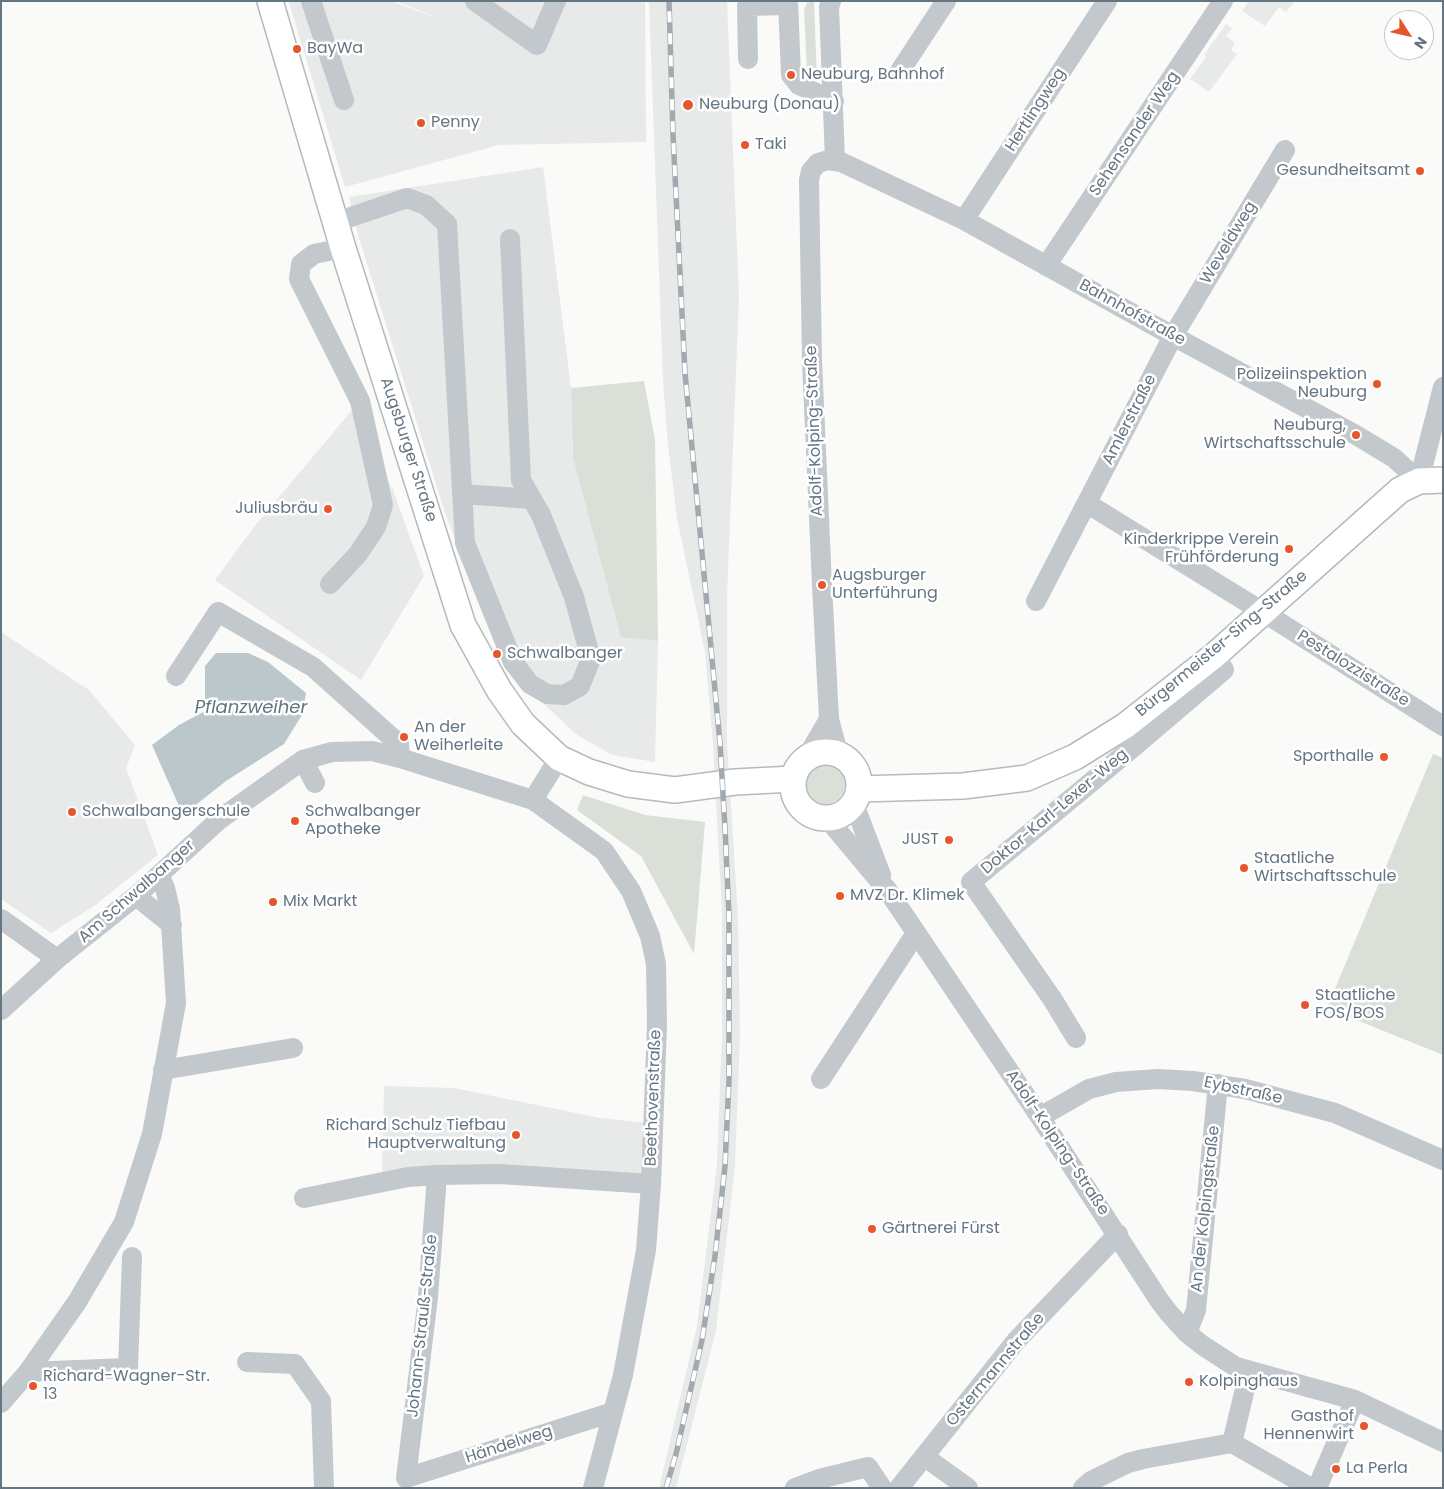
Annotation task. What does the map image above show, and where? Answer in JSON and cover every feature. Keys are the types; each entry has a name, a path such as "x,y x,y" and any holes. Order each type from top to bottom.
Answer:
{"main road":[{"name":"Augsburger Straße","path":"270,1 343,248 463,625 499,690 523,724 559,758 588,772 628,784 675,790 735,782 793,786"},
{"name":"Bürgermeister-Sing-Straße","path":"856,796 1027,778 1075,757 1125,726 1215,655 1400,490 1431,481"},
{"path":"828,751 838,754 853,765 858,776 856,796 842,814 827,818 812,816 796,800 793,786 795,771 807,757 817,752 828,751"}],"street":[{"path":"312,1 344,100"},
{"path":"475,1 537,44 556,1"},
{"path":"900,71 946,1"},
{"name":"Hertlingweg","path":"964,220 1107,1"},
{"name":"Sehensander Weg","path":"1046,266 1223,1"},
{"path":"748,59 747,6 788,3 791,75 799,85 834,100"},
{"path":"827,3 834,100 835,160"},
{"name":"Weveldweg","path":"1173,336 1285,150"},
{"name":"Adolf-Kolping-Straße","path":"835,160 828,160 818,164 811,171 809,180 812,360 822,585 829,719 838,754"},
{"name":"Bahnhofstraße","path":"835,160 964,220 1356,435 1431,481"},
{"path":"336,222 407,198 426,205 447,224 465,544 513,662 530,684 547,694 564,695 580,686 591,659 574,597 541,516 521,480 510,239"},
{"path":"330,584 358,554 376,527 383,505 360,401 298,279 301,264 314,254 343,248"},
{"name":"Amlerstraße","path":"1036,602 1173,336"},
{"path":"1431,481 1443,387"},
{"path":"462,494 532,499"},
{"path":"1088,504 1263,612"},
{"path":"176,676 218,612 313,667 399,744 400,758"},
{"name":"Pestalozzistraße","path":"1263,612 1443,726"},
{"name":"Doktor-Karl-Lexer-Weg","path":"1076,1038 1053,1000 971,882 1224,670 1215,655"},
{"path":"807,757 829,719"},
{"name":"Am Schwalbanger","path":"1,1010 57,959 136,896 220,819 304,760 332,752 372,751 400,758 532,800"},
{"path":"532,800 559,758"},
{"path":"304,760 315,783"},
{"name":"Adolf-Kolping-Straße","path":"856,796 888,891"},
{"name":"Beethovenstraße","path":"532,800 604,851 631,891 650,936 656,964 657,1025 651,1184 646,1250 623,1375 593,1488"},
{"name":"Adolf-Kolping-Straße","path":"827,818 888,891 1118,1234 1168,1312 1187,1332 1224,1360 1249,1372 1355,1400 1443,1442"},
{"path":"1,1403 28,1372 77,1302 124,1222 152,1134 176,1003 177,923 159,874"},
{"path":"136,896 177,923"},
{"path":"1,919 57,959"},
{"path":"820,1079 916,933"},
{"path":"163,1070 293,1048"},
{"name":"Eybstraße","path":"1040,1117 1089,1089 1116,1082 1193,1081 1245,1089 1335,1113 1443,1160"},
{"name":"An der Kolpingstraße","path":"1187,1332 1196,1310 1218,1084"},
{"path":"304,1198 409,1172 437,1175 500,1174 651,1184"},
{"name":"Johann-Strauß-Straße","path":"406,1478 428,1297 437,1175"},
{"name":"Ostermannstraße","path":"899,1488 1016,1341 1118,1234"},
{"path":"28,1372 128,1368 132,1257"},
{"path":"246,1362 295,1364 321,1401 324,1488"},
{"path":"1232,1443 1249,1372"},
{"path":"1317,1488 1355,1400"},
{"name":"Händelweg","path":"406,1478 613,1412"},
{"path":"1083,1488 1092,1481 1128,1463 1232,1443 1311,1488"},
{"path":"925,1457 968,1488"},
{"path":"795,1488 819,1479 868,1468 882,1488"}],"shaded area":[{"path":"290,1 391,1 440,19 396,1 645,1 646,142 499,145 345,187 289,3"},
{"path":"649,1 727,1 739,298 727,596 727,742 738,916 740,1035 735,1166 716,1330 676,1488 659,1488 697,1326 717,1164 722,1033 722,914 713,743 705,652 677,518 668,445 663,381"},
{"path":"814,1 817,81 811,79 807,73 804,10 807,3"},
{"path":"1249,1 1295,1 1286,12 1279,7 1265,26 1242,11"},
{"path":"1226,24 1232,28 1226,36 1235,43 1231,50 1237,54 1209,92 1190,79"},
{"path":"543,167 571,388 573,458 621,636 658,641 655,762 612,755 576,734 505,668 445,513 358,235 349,197"},
{"path":"644,381 655,440 658,641 621,637 573,458 571,388"},
{"name":"Juliusbräu","path":"352,410 393,490 424,576 361,680 215,580 254,527"},
{"name":"Schwalbangerschule","path":"1,632 89,690 135,745 126,768 158,855 94,906 51,933 1,899"},
{"path":"1433,754 1443,758 1443,1055 1327,1008"},
{"path":"825,764 836,767 842,773 845,784 842,795 836,801 825,804 814,801 808,795 805,784 808,773 814,767"},
{"path":"583,795 645,815 705,822 694,954 641,856 577,810"},
{"path":"384,1086 454,1088 600,1118 647,1123 647,1169 638,1177 382,1175"}],"water":[{"name":"Pflanzweiher","path":"216,653 248,653 268,662 306,693 302,715 284,744 226,781 183,815 152,745 179,725 205,711 205,666"}],"railway":[{"path":"666,1488 676,1454 702,1340 715,1256 725,1166 729,1080 729,916 725,828 720,743 685,373 673,135 669,1"}],"place":[{"name":"BayWa","path":"297,49"},
{"name":"Neuburg, Bahnhof","path":"791,75"},
{"name":"Neuburg (Donau)","path":"688,105"},
{"name":"Penny","path":"421,123"},
{"name":"Taki","path":"745,145"},
{"name":"Gesundheitsamt","path":"1420,171"},
{"name":"Polizeiinspektion Neuburg","path":"1377,384"},
{"name":"Neuburg, Wirtschaftsschule","path":"1356,435"},
{"name":"Juliusbräu","path":"328,509"},
{"name":"Kinderkrippe Verein Frühförderung","path":"1289,549"},
{"name":"Augsburger Unterführung","path":"822,585"},
{"name":"Schwalbanger","path":"497,654"},
{"name":"An der Weiherleite","path":"404,737"},
{"name":"Sporthalle","path":"1384,757"},
{"name":"Schwalbangerschule","path":"72,812"},
{"name":"Schwalbanger Apotheke","path":"295,821"},
{"name":"JUST","path":"949,840"},
{"name":"Staatliche Wirtschaftsschule","path":"1244,868"},
{"name":"MVZ Dr. Klimek","path":"840,896"},
{"name":"Mix Markt","path":"273,902"},
{"name":"Staatliche FOS/BOS","path":"1305,1005"},
{"name":"Richard Schulz Tiefbau Hauptverwaltung","path":"516,1135"},
{"name":"Gärtnerei Fürst","path":"872,1229"},
{"name":"Kolpinghaus","path":"1189,1382"},
{"name":"Richard-Wagner-Str. 13","path":"33,1386"},
{"name":"Gasthof Hennenwirt","path":"1364,1426"},
{"name":"La Perla","path":"1336,1469"}]}
